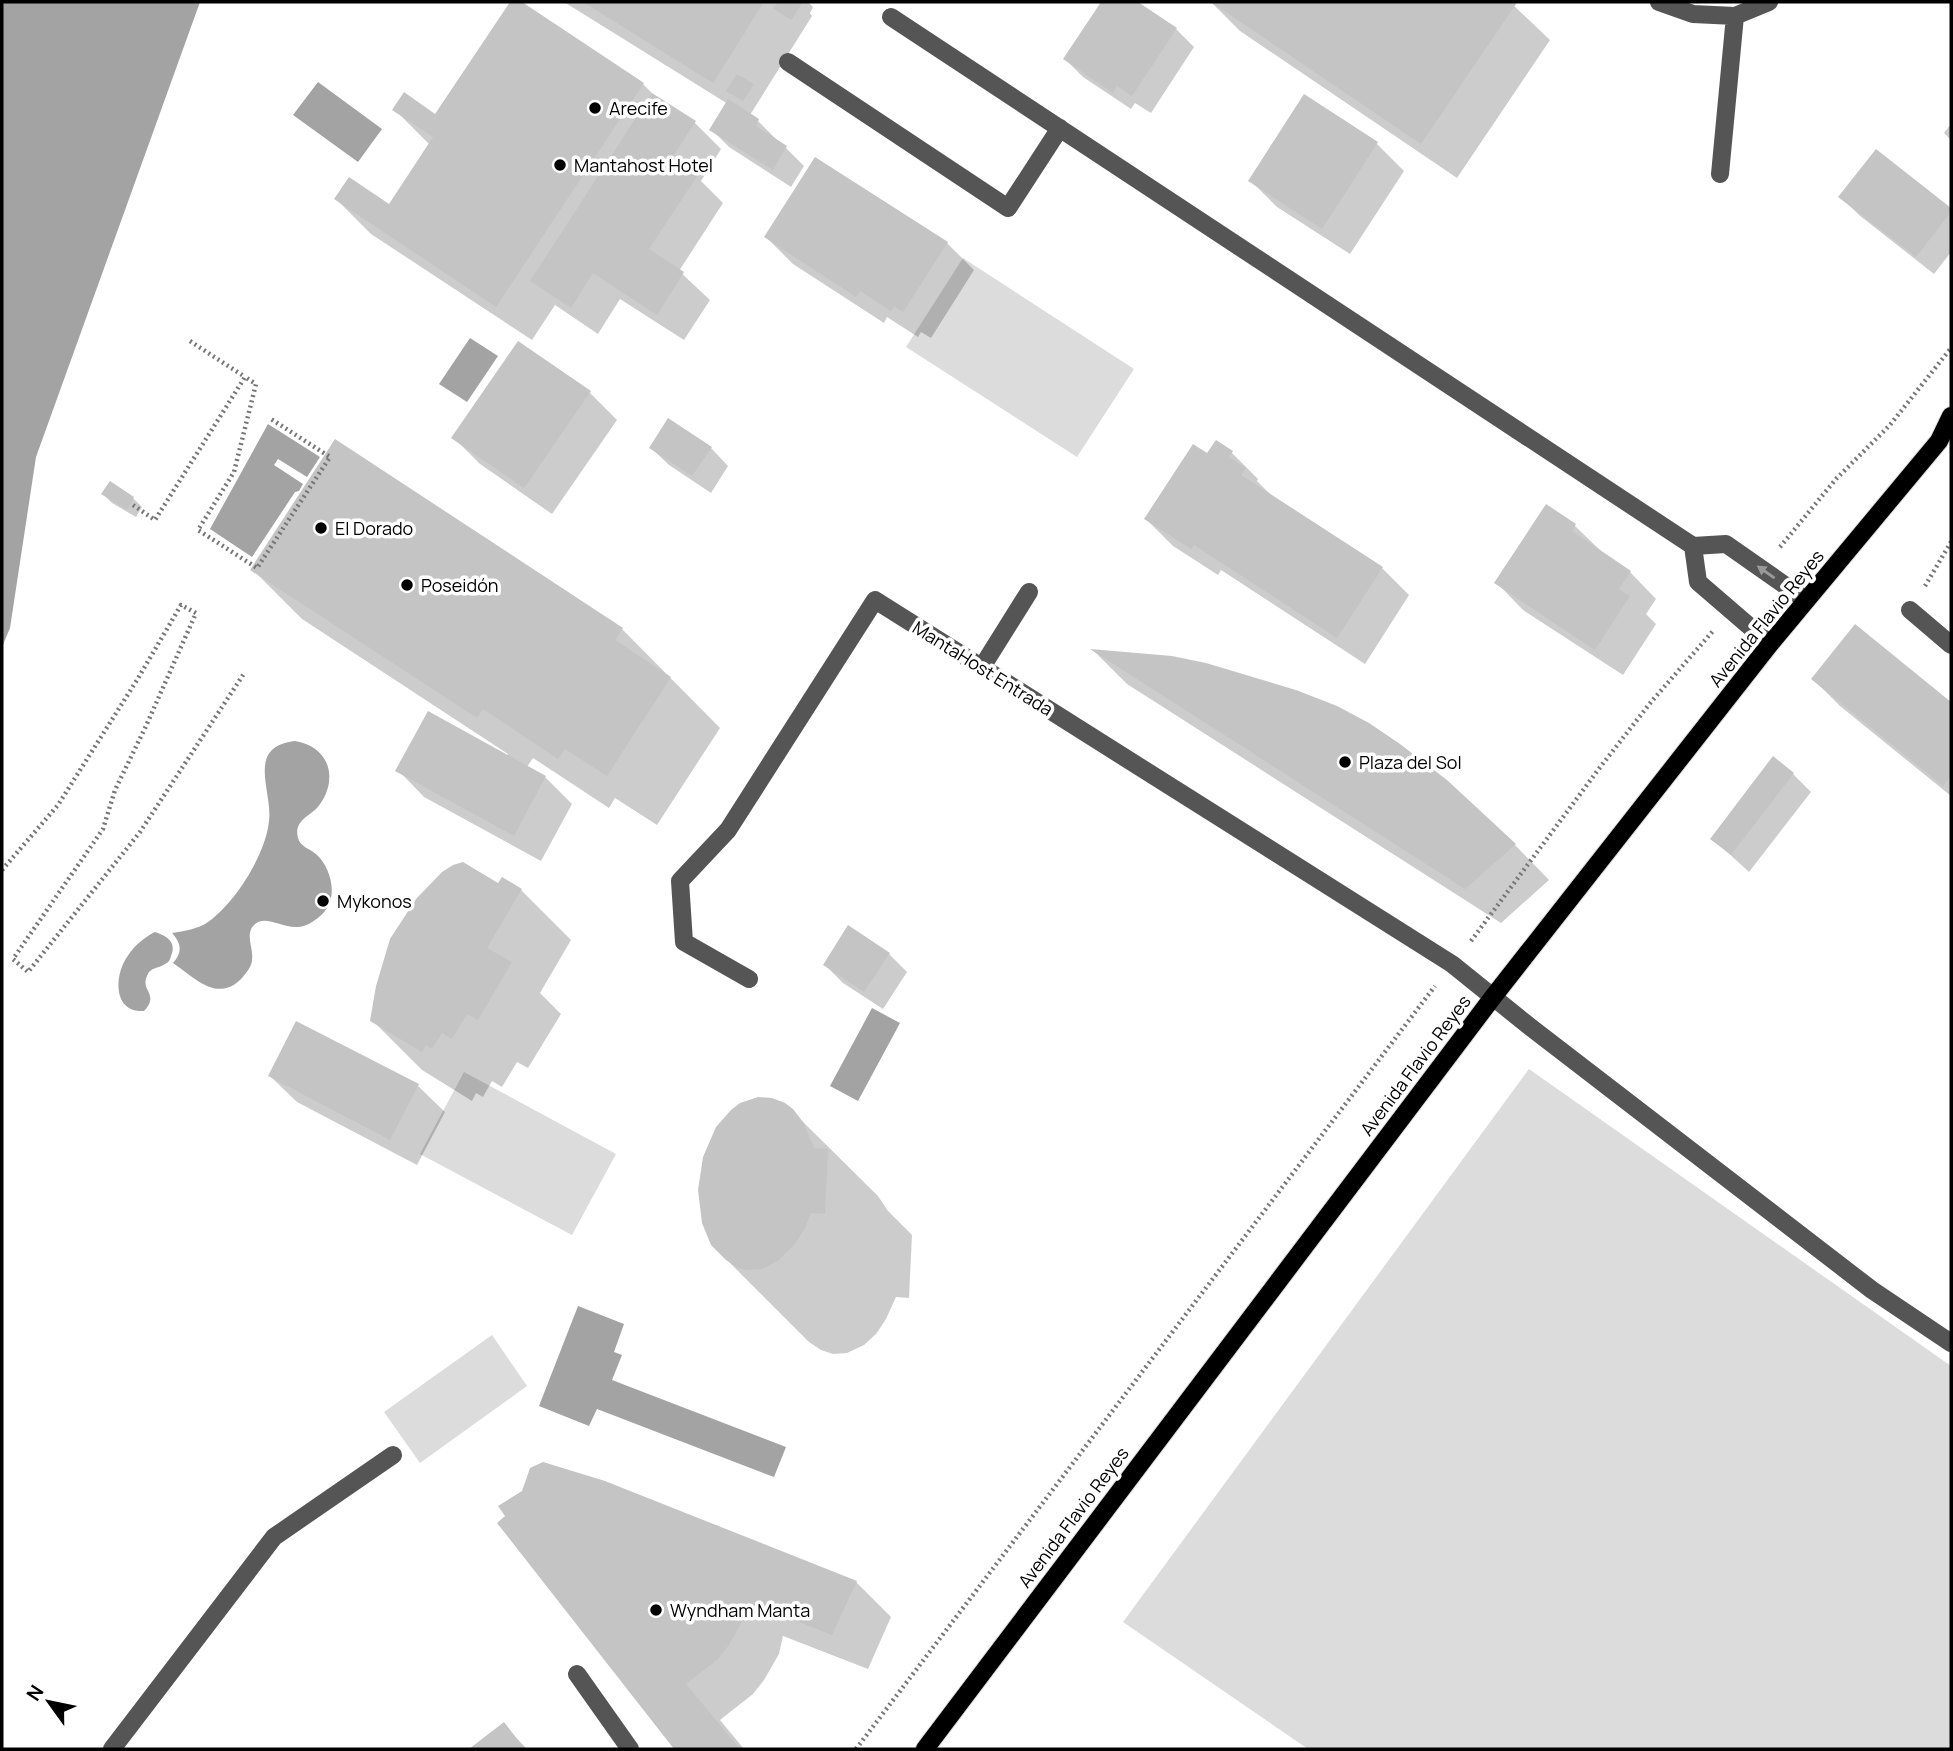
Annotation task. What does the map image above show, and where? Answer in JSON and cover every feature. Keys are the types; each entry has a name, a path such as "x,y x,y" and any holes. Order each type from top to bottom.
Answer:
{"main road":[{"name":"Avenida Flavio Reyes","path":"925,1749 1493,997 1770,644 1945,437 1951,416"}],"street":[{"path":"1659,2 1693,14 1735,16 1769,2"},
{"path":"1720,174 1735,16"},
{"path":"891,17 1693,546 1726,544 1806,600"},
{"path":"788,62 1008,208 1060,128"},
{"path":"1693,546 1698,582 1770,644"},
{"path":"982,667 1030,592"},
{"name":"MantaHost Entrada","path":"749,979 684,942 680,881 729,830 876,600 1452,964 1872,1290 1951,1343"},
{"path":"1910,610 1951,645"},
{"path":"112,1749 274,1537 393,1454"},
{"path":"577,1674 630,1749"}],"path":[{"path":"190,341 256,384 233,472 198,530 257,568 330,457 271,419"},
{"path":"1762,568 1836,479 1890,425 1951,348"},
{"path":"133,505 155,520 245,377"},
{"path":"1910,610 1951,542"},
{"path":"2,870 58,805 181,605 196,613 115,790 103,829 13,960 29,972 140,832 244,672"},
{"path":"1471,940 1643,713 1731,610"},
{"path":"856,1749 1431,991"}],"shaded area":[{"path":"2,2 200,2 36,457 10,628 2,647"},
{"path":"318,82 382,129 358,162 293,115"},
{"path":"963,258 1134,369 1077,457 906,347"},
{"path":"470,338 498,356 467,402 439,384"},
{"path":"268,424 320,457 307,477 278,459 274,465 303,484 252,557 210,529"},
{"path":"295,741 316,749 328,766 329,779 324,798 316,809 302,820 297,832 301,844 317,855 328,871 332,892 329,904 321,915 306,925 298,927 267,921 255,924 250,932 252,962 244,976 224,989 206,986 173,963 180,948 172,933 208,922 229,903 247,877 267,834 269,809 266,761 270,752 280,745"},
{"path":"155,932 170,940 173,951 168,962 148,973 148,1005 144,1011 134,1010 122,1000 118,983 120,974 133,949"},
{"path":"872,1008 900,1023 858,1101 830,1086"},
{"path":"1529,1069 1951,1366 1951,1749 1308,1749 1123,1622"},
{"path":"464,1072 616,1154 572,1235 420,1154"},
{"path":"578,1306 624,1324 614,1352 622,1355 612,1380 786,1447 774,1477 597,1409 589,1426 539,1406"},
{"path":"492,1335 527,1386 420,1463 384,1412"}],"building":[{"path":"510,2 522,2 644,83 496,307 334,199 349,177 389,204 433,137 392,110 404,92 435,114"},
{"path":"583,2 764,2 713,83"},
{"path":"778,2 803,2 791,20 773,8"},
{"path":"1101,2 1138,2 1177,28 1132,96 1117,86 1113,93 1063,59"},
{"path":"1211,2 1513,2 1516,4 1421,144"},
{"path":"737,74 754,84 743,101 726,91"},
{"path":"652,93 696,121 672,158 698,175 649,249 684,272 657,315 593,273 571,308 530,281"},
{"path":"1304,94 1378,142 1322,229 1248,181"},
{"path":"728,99 759,119 756,126 787,146 773,170 709,130"},
{"path":"1876,149 1951,208 1951,212 1916,257 1838,197"},
{"path":"815,157 948,242 903,312 894,306 891,311 860,291 856,297 764,237"},
{"path":"518,341 591,391 524,488 451,438"},
{"path":"668,418 712,447 692,476 649,448"},
{"path":"335,439 623,628 615,640 671,677 607,776 565,749 558,759 483,709 477,718 250,570"},
{"path":"1216,440 1233,451 1229,457 1246,468 1241,475 1383,567 1337,638 1194,545 1191,549 1144,519 1193,444 1207,453"},
{"path":"110,481 134,497 127,510 101,494"},
{"path":"1546,504 1576,524 1572,531 1631,571 1619,589 1630,596 1595,650 1494,583"},
{"path":"1855,624 1951,702 1951,776 1943,786 1811,679"},
{"name":"Plaza del Sol","path":"1090,649 1172,656 1206,663 1296,690 1337,706 1369,723 1447,780 1516,844 1465,889"},
{"path":"428,711 546,776 514,836 395,771"},
{"path":"1773,756 1794,773 1731,855 1710,839"},
{"path":"463,862 498,883 502,877 522,889 487,948 512,962 478,1020 467,1014 452,1039 442,1033 432,1049 426,1045 422,1052 370,1021 376,986 390,939 416,899 442,872"},
{"path":"848,925 890,953 864,992 823,965"},
{"path":"296,1021 419,1084 390,1140 268,1076"},
{"path":"758,1097 785,1103 803,1122 814,1148 828,1149 825,1214 811,1213 795,1244 779,1260 762,1269 747,1270 726,1260 711,1245 702,1223 698,1190 703,1157 716,1127 740,1103"},
{"name":"Wyndham Manta","path":"543,1462 605,1481 857,1581 832,1635 748,1602 744,1618 729,1645 718,1659 686,1684 740,1749 674,1749 497,1523 505,1516 498,1506 522,1491 530,1468"},
{"path":"504,1722 525,1749 469,1749"}],"place":[{"name":"Arecife","path":"595,108"},
{"name":"Mantahost Hotel","path":"560,165"},
{"name":"El Dorado","path":"321,528"},
{"name":"Poseidón","path":"407,585"},
{"name":"Plaza del Sol","path":"1345,762"},
{"name":"Mykonos","path":"323,901"},
{"name":"Wyndham Manta","path":"656,1610"}]}
